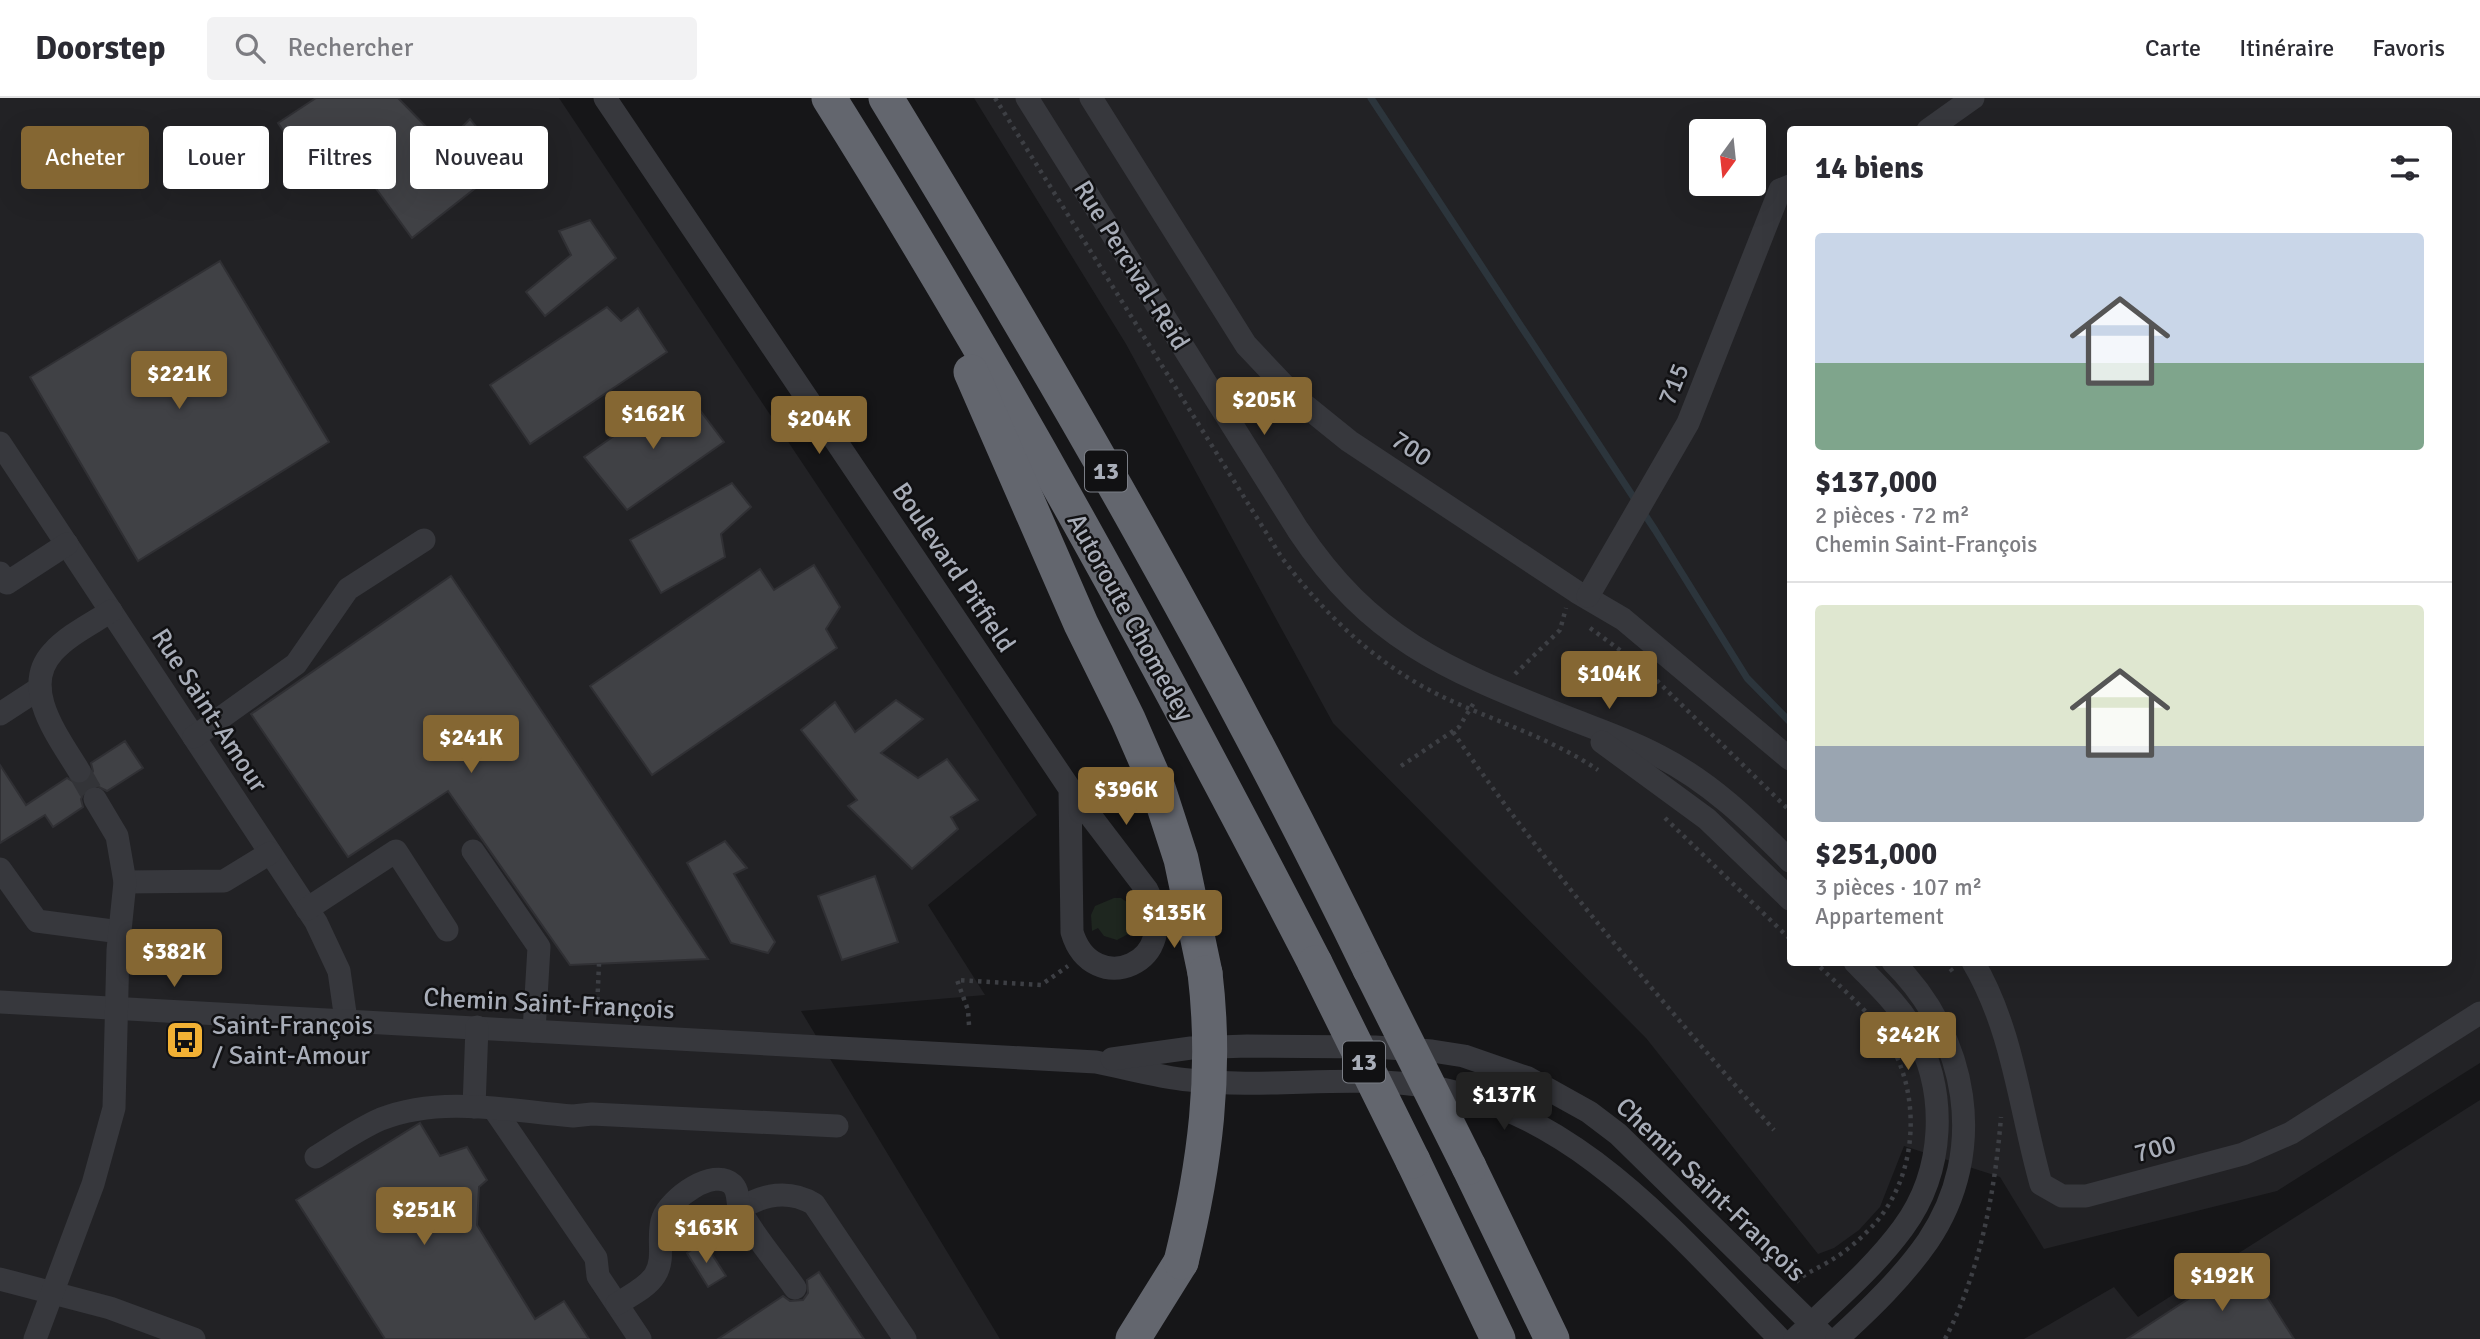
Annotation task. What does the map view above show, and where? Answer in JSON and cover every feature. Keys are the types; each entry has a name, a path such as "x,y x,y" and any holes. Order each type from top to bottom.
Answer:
{"highway":[{"name":"Autoroute Chomedey","path":"829,98 908,227 1150,649 1315,963 1499,1339"},
{"name":"Autoroute Chomedey","path":"886,98 1001,288 1158,561 1277,780 1552,1339"},
{"path":"908,227 1081,624 1128,719 1158,788 1181,859 1205,973 1211,1023 1211,1090 1198,1187 1163,1339"},
{"path":"1499,1228 1572,1339"},
{"path":"1133,1339 1181,1262"}],"street":[{"name":"Boulevard Pitfield","path":"604,98 1070,789 1154,903 1158,930 1155,941 1149,952 1129,966 1104,966 1082,954 1075,944 1072,932 1070,789"},
{"name":"Rue Percival-Reid","path":"1027,98 1240,440 1322,564 1382,625 1436,662 1506,694 1642,747 1698,779 1721,796 1787,858"},
{"name":"700","path":"1091,98 1246,345 1297,399 1349,441 1623,619 1787,756"},
{"path":"1934,126 1973,98"},
{"name":"715","path":"1582,594 1688,424 1780,190 1787,187"},
{"name":"Rue Saint-Amour","path":"0,443 307,909 339,971 346,1020"},
{"path":"194,737 296,664 348,589 424,540"},
{"path":"2,582 67,544"},
{"path":"79,771 43,708 40,688 50,654 111,611"},
{"path":"0,714 40,688"},
{"name":"Rue Percival-Reid","path":"1561,715 1645,771 1697,811 1787,896"},
{"path":"35,1339 106,1145 117,1079 120,932 125,882 117,836 95,799"},
{"path":"473,850 540,947 534,1031"},
{"path":"307,909 396,851 447,930"},
{"path":"125,882 224,881 270,853"},
{"path":"0,869 37,921 120,932"},
{"path":"1811,1334 1904,1227 1929,1178 1936,1140 1933,1082 1921,1044 1893,1002 1859,966"},
{"path":"1837,1339 1888,1289 1928,1241 1954,1189 1963,1149 1964,1110 1952,1050 1924,996 1897,966"},
{"name":"700","path":"1975,966 2000,1016 2041,1184 2062,1196 2086,1196 2230,1157 2291,1133 2480,1013"},
{"name":"Chemin Saint-François","path":"0,1002 1096,1062 1190,1080 1363,1080 1419,1085 1496,1105 1557,1134 1613,1175 1780,1339"},
{"path":"477,1027 484,1108 596,1258 598,1276 640,1339"},
{"name":"Chemin Saint-François","path":"1096,1062 1191,1048 1308,1046 1432,1051 1464,1056 1496,1066 1557,1093 1618,1134 1811,1334"},
{"path":"316,1157 364,1128 404,1112 428,1107 484,1108 573,1116 592,1114 837,1126"},
{"path":"617,1304 647,1285 655,1275 659,1267 663,1216 681,1194 697,1185 720,1179 731,1183 738,1193 740,1209 795,1288"},
{"path":"740,1209 769,1196 803,1197 814,1203 905,1339"},
{"path":"0,1279 157,1324 194,1339"}],"path":[{"name":"Rue Percival-Reid","path":"995,98 1296,577 1337,622 1399,673 1471,709 1563,749 1606,775"},
{"path":"1506,694 1511,679 1560,630 1565,612 1582,594"},
{"path":"1565,612 1574,618"},
{"path":"1583,624 1643,667 1787,808"},
{"path":"1401,766 1453,732 1471,709 1482,684"},
{"path":"1453,732 1515,822 1640,975 1774,1130"},
{"path":"1655,810 1787,936"},
{"path":"597,1009 599,964"},
{"path":"969,1025 968,1010 957,980 1041,985 1072,964"},
{"path":"1801,1277 1828,1262 1861,1237 1887,1207 1905,1166 1912,1120 1906,1081 1891,1045 1877,1026 1819,966"}],"shaded area":[{"path":"0,98 559,98 1037,815 928,905 985,995 801,1011 1000,1339 0,1339"},
{"path":"974,98 2480,98 2480,1063 2277,1191 2044,1249 2000,1177 1904,1146 1880,1207 1859,1230 1834,1248 1818,1254 1646,1038 1333,723 1126,344"},
{"path":"1121,898 1135,908 1129,912 1133,922 1130,933 1117,940 1104,936 1098,928 1092,931 1091,915 1095,906"},
{"path":"2480,1100 2480,1339 2024,1339 2114,1287 2138,1317"}],"building":[{"path":"316,98 398,98 425,126 410,126 410,189 474,189 412,238 376,189 396,189 396,126 283,126 283,131 278,123"},
{"path":"470,119 476,126 463,126"},
{"path":"590,220 616,258 545,316 526,292 571,255 559,231"},
{"path":"220,261 329,442 138,561 30,377"},
{"path":"607,307 621,321 638,308 667,352 530,444 490,385"},
{"path":"693,401 724,442 627,510 584,457 658,405 674,411"},
{"path":"732,483 751,507 721,534 725,557 661,593 630,540"},
{"path":"814,565 840,607 826,629 837,648 652,775 590,686 760,569 774,590"},
{"path":"451,576 708,959 570,965 448,791 348,857 251,714"},
{"path":"896,700 923,719 881,753 918,778 947,759 978,800 951,817 958,829 912,869 848,806 857,800 801,730 835,702 855,732"},
{"path":"125,741 143,768 107,791 95,785 87,787 81,799 83,807 53,827 45,815 0,843 0,765 26,805 67,778 79,785 87,782 93,771 91,763"},
{"path":"725,841 747,868 734,874 775,942 768,953 731,943 687,863"},
{"path":"875,876 898,942 842,960 818,896"},
{"path":"420,1123 440,1156 467,1147 487,1180 479,1187 477,1225 535,1319 564,1301 589,1339 385,1339 296,1200"},
{"path":"704,1242 726,1276 708,1287 687,1253"},
{"path":"2245,1262 2294,1339 2127,1339"},
{"path":"819,1272 864,1339 718,1339 783,1296 790,1301 803,1300 808,1293 807,1280"}],"waterway":[{"path":"1371,98 1655,530 1747,678 1787,719"}],"tunnel":[{"path":"79,771 95,799"}],"place":[{"name":"Saint-François / Saint-Amour","path":"185,1040"}]}
